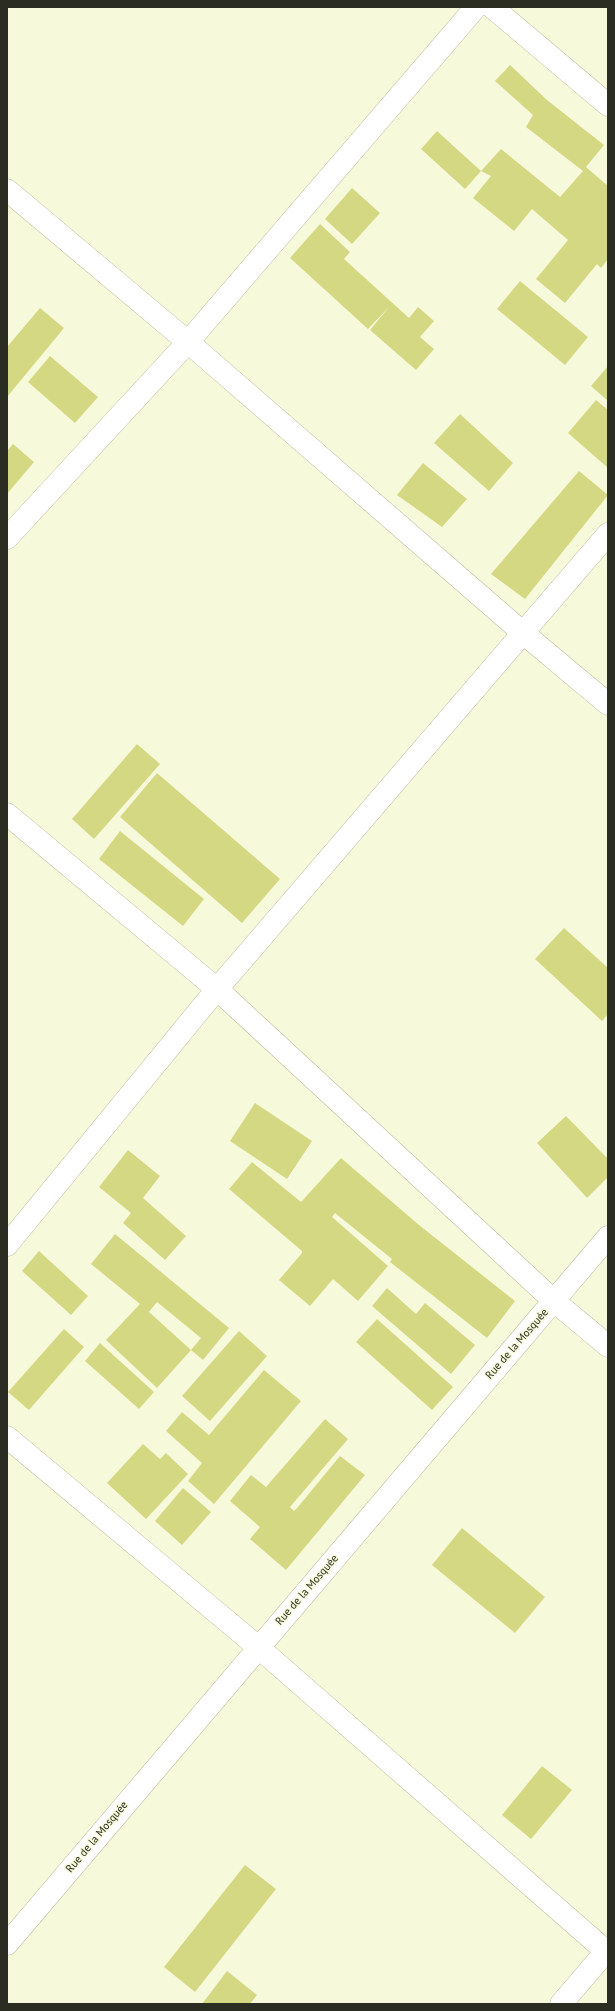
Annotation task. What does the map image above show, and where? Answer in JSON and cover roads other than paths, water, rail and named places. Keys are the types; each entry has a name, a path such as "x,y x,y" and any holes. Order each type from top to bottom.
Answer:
{"street":[{"path":"7,538 188,342 476,7"},
{"path":"492,7 608,105"},
{"path":"7,190 188,342 522,632 608,704"},
{"path":"7,1245 217,989 522,632 608,534"},
{"path":"7,814 217,989 554,1301 608,1346"},
{"name":"Rue de la Mosquée","path":"7,1944 608,1237"},
{"path":"7,1437 258,1647 607,1951 561,2004"}]}
